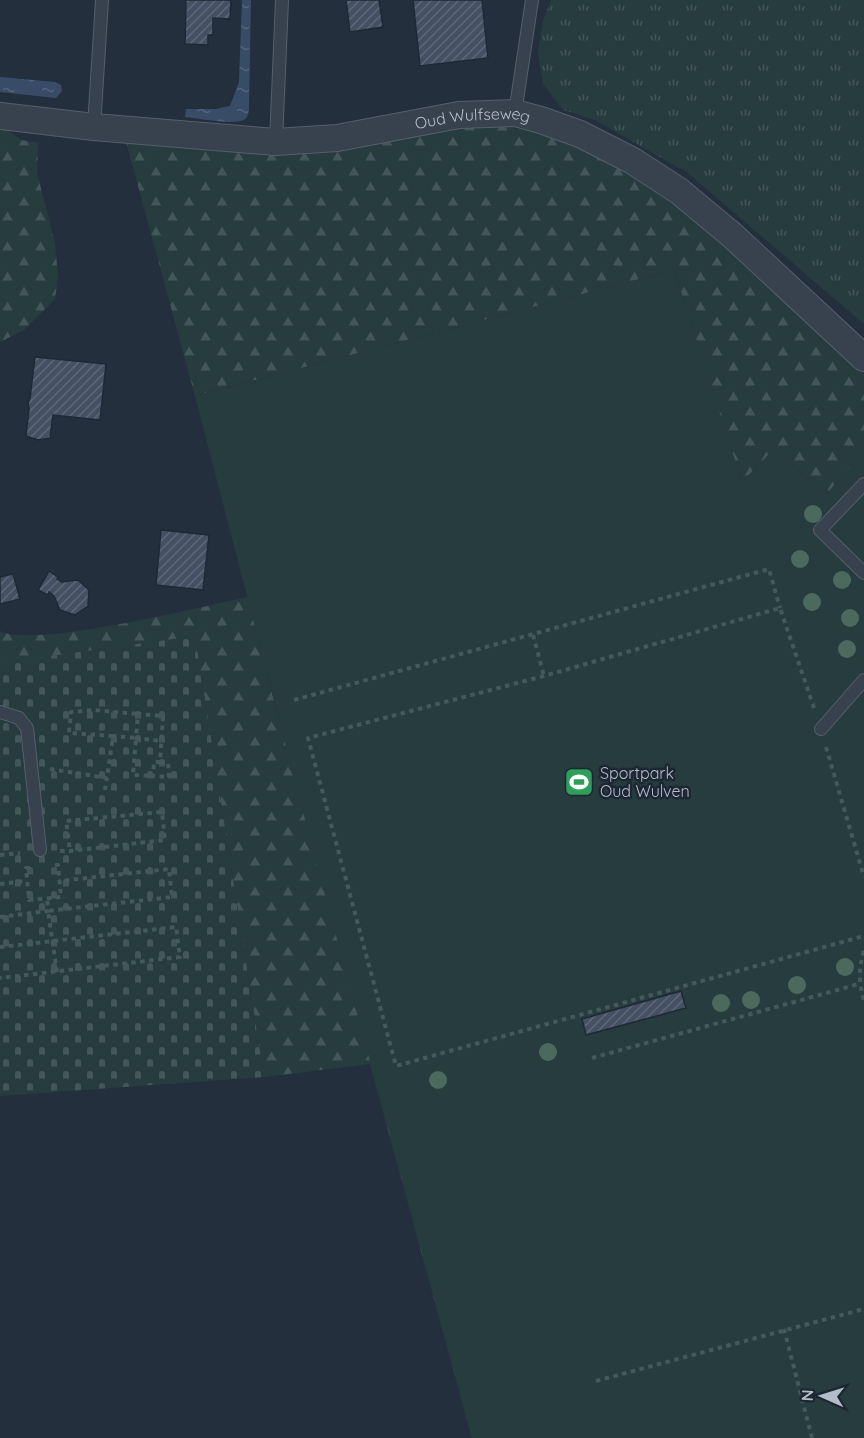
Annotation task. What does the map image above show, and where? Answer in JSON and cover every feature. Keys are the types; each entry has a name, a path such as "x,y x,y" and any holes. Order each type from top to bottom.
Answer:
{"street":[{"name":"Oud Wulfseweg","path":"0,116 94,127 276,142 337,138 459,115 514,113 540,120 580,134 633,161 679,191 733,236 864,358"}],"lane":[{"path":"94,127 102,0"},
{"path":"276,142 282,0"},
{"path":"514,113 532,0"},
{"path":"864,484 820,530 864,573"},
{"path":"821,729 864,680"},
{"path":"0,712 19,718 27,728 40,850"}],"path":[{"path":"294,700 769,569 821,729 864,877"},
{"path":"780,608 544,676 308,738 396,1066 864,936"},
{"path":"533,635 544,676"},
{"path":"160,762 161,741 162,716 94,710 71,712 69,733 161,741"},
{"path":"138,714 133,775 169,777 168,763 153,762 153,776"},
{"path":"105,790 112,736"},
{"path":"32,766 107,778"},
{"path":"41,867 40,850 70,851 165,840 162,812 66,821 70,851"},
{"path":"58,865 61,897 29,900 27,880 26,868 58,865"},
{"path":"0,917 172,897 169,869 59,881"},
{"path":"0,884 27,880"},
{"path":"47,898 57,972"},
{"path":"0,947 176,927 180,957 0,978"},
{"path":"864,951 859,966 859,984 864,1001"},
{"path":"592,1058 859,984"},
{"path":"596,1381 864,1309"},
{"path":"784,1329 812,1438"}],"green space":[{"path":"551,0 864,0 864,324 688,173 595,120 563,110 543,84 538,53 543,21"},
{"path":"0,124 21,140 38,143 37,173 55,243 58,276 55,299 24,330 0,342"},
{"path":"492,126 529,130 595,150 672,196 864,370 864,450 827,494 773,450 742,483 674,270 195,396 125,138 372,144 464,128"},
{"name":"Sportpark Oud Wulven","path":"674,270 742,482 773,450 827,494 864,450 864,1438 472,1438 314,854 195,396"},
{"path":"248,597 276,709 492,1438 472,1438 370,1064 264,1077 195,637 0,700 0,631 18,635 46,635 81,631"},
{"path":"195,636 264,1077 0,1096 0,663"}],"water":[{"path":"242,0 251,0 247,116 245,119 234,122 185,117 186,109 216,109 230,106 239,82"},
{"path":"0,77 55,82 61,85 62,91 56,98 0,92"}],"building":[{"path":"186,0 231,0 230,19 213,18 213,35 208,35 208,45 185,44"},
{"path":"346,0 379,0 383,27 350,32"},
{"path":"413,0 482,0 488,58 420,66"},
{"path":"35,357 106,364 100,420 53,415 50,438 38,440 26,436"},
{"path":"161,530 209,535 203,590 156,585"},
{"path":"49,571 62,582 78,580 89,590 88,606 75,615 60,610 54,596 49,592 48,595 38,590"},
{"path":"13,574 20,599 0,604 0,577"},
{"path":"681,991 686,1008 586,1035 582,1019"}],"place":[{"name":"Sportpark Oud Wulven","path":"579,782"}]}
